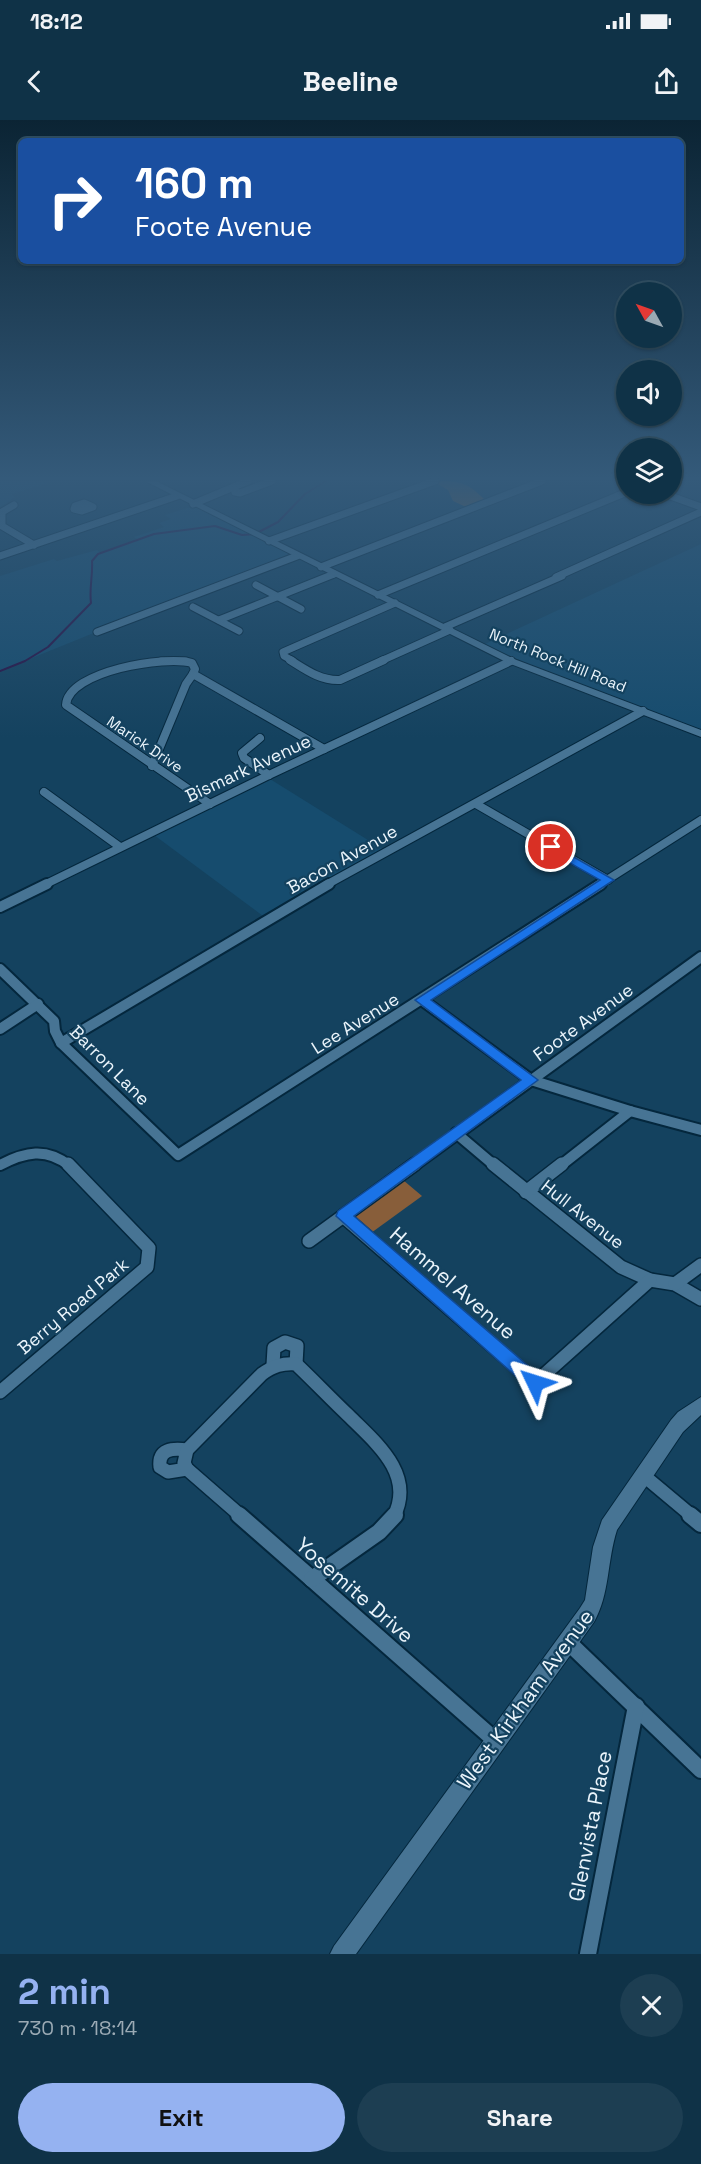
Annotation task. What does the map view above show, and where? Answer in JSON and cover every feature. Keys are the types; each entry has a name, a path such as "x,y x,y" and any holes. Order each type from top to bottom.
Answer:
{"street":[{"path":"97,632 269,567"},
{"name":"North Rock Hill Road","path":"321,567 511,660 701,734"},
{"path":"378,595 447,567"},
{"path":"395,603 284,653 332,680 556,577 570,574 581,567"},
{"path":"219,620 334,574"},
{"path":"256,585 301,609"},
{"path":"193,607 239,631"},
{"name":"Marick Drive","path":"193,674 195,669 192,663 182,660 121,666 76,688 69,693 66,705 210,804"},
{"name":"Bismark Avenue","path":"1,905 511,660"},
{"path":"152,766 186,684 193,674 324,749"},
{"name":"Bacon Avenue","path":"61,1043 316,891 643,711"},
{"path":"260,738 242,753 244,758 269,775"},
{"path":"44,792 120,847"},
{"path":"476,804 608,880"},
{"name":"Lee Avenue","path":"178,1155 701,820"},
{"name":"Foote Avenue","path":"309,1241 456,1133 696,966 701,957"},
{"name":"Barron Lane","path":"0,969 54,1021 55,1031 61,1043 178,1155"},
{"path":"422,1000 531,1080 630,1111 701,1130"},
{"path":"0,1029 38,1004"},
{"path":"526,1192 630,1111"},
{"name":"Hull Avenue","path":"456,1133 621,1267 650,1281 675,1284 701,1299"},
{"name":"Berry Road Park","path":"0,1165 22,1154 36,1151 66,1160 148,1248 147,1267 135,1279 0,1392"},
{"name":"Hammel Avenue","path":"343,1216 535,1383 650,1281"},
{"path":"675,1284 701,1265"},
{"path":"296,1364 297,1347 291,1342 284,1342 274,1348 273,1365 296,1364 384,1451 394,1465 400,1482 401,1500 396,1514 386,1527 310,1580"},
{"name":"Yosemite Drive","path":"273,1365 186,1460 310,1580 496,1742"},
{"name":"West Kirkham Avenue","path":"342,1954 594,1603 602,1547 609,1526 684,1418 701,1405"},
{"path":"643,1475 701,1524"},
{"path":"568,1642 701,1770"},
{"name":"Glenvista Place","path":"588,1954 636,1706"}],"shaded area":[{"path":"30,567 258,567 0,671 0,576"},
{"path":"652,567 701,567 701,731 532,666 485,644"},
{"path":"270,779 384,850 263,916 154,835"},
{"path":"403,1180 422,1196 371,1233 353,1216"}],"waterway":[{"path":"0,671 25,661 48,647 91,603 92,567"}],"route":[{"path":"535,1383 343,1216 531,1080 422,1000 608,880 551,847"}]}
